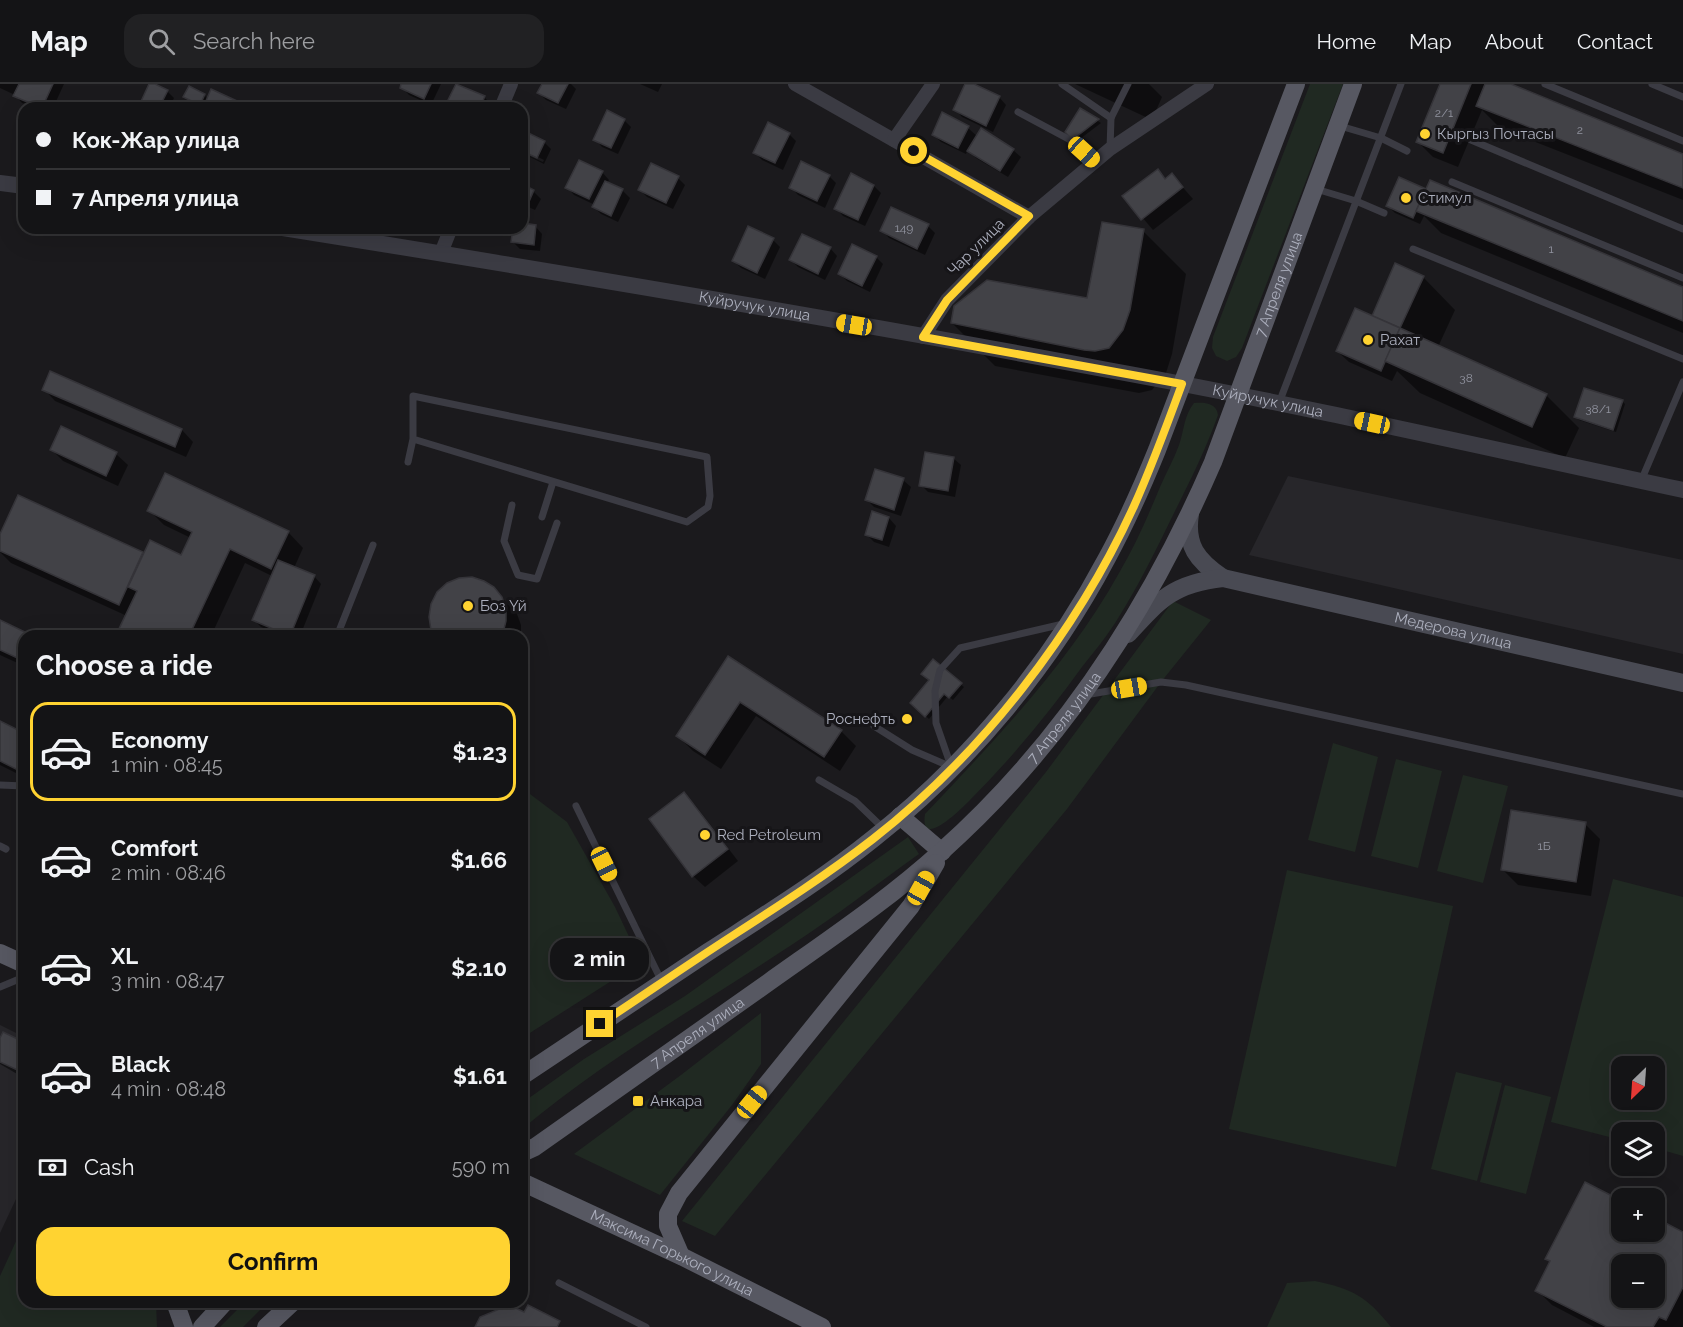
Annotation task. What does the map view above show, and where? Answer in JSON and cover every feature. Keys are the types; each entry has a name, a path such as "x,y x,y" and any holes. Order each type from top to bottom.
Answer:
{"main road":[{"path":"528,1072 821,878 900,816 952,767 1004,710 1068,623 1112,549 1133,507 1157,450 1296,84"},
{"name":"7 Апреля улица","path":"528,1151 535,1148 865,915 942,852 1040,750 1083,696 1116,648 1156,581 1213,462 1353,84"},
{"path":"1190,514 1188,526 1191,545 1205,564 1222,578"},
{"name":"Медерова улица","path":"1116,648 1154,606 1170,593 1190,584 1222,578 1683,683"},
{"path":"681,1256 668,1226 668,1214 679,1193 911,906 942,852 900,816"},
{"path":"0,953 18,961"},
{"name":"Максима Горького улица","path":"528,1185 681,1256 822,1327"},
{"path":"177,1308 184,1327"},
{"path":"202,1327 219,1308"},
{"path":"266,1327 287,1308"}],"street":[{"path":"504,102 511,84"},
{"path":"795,84 1029,216"},
{"path":"894,140 933,84"},
{"name":"Чар улица","path":"923,337 947,300 1029,216 1110,149 1204,85"},
{"path":"0,183 18,185"},
{"name":"Куйручук улица","path":"321,234 441,253 1182,384 1683,490"},
{"path":"441,253 449,234"}],"lane":[{"path":"1062,84 1111,118"},
{"path":"1110,149 1111,118 1128,84"},
{"path":"1279,403 1401,84"},
{"path":"1545,84 1683,141"},
{"path":"1652,84 1683,97"},
{"path":"1018,112 1074,142 1095,161"},
{"path":"1337,125 1381,138 1407,151"},
{"path":"1471,140 1683,229"},
{"path":"1452,183 1683,278"},
{"path":"1313,188 1356,201 1384,213"},
{"path":"1413,249 1683,359"},
{"path":"1641,481 1683,382"},
{"path":"408,462 413,439 413,396 707,457 710,496 708,507 687,522 413,439"},
{"path":"542,517 553,482"},
{"path":"512,505 504,541 518,575 537,579 557,523"},
{"path":"339,630 373,545"},
{"path":"952,767 936,723 934,691 940,670 960,648 1039,632 1068,623"},
{"path":"1083,696 1161,682 1186,686 1683,794"},
{"path":"874,726 912,750 952,767"},
{"path":"819,780 855,801 885,829"},
{"path":"0,785 18,786"},
{"path":"576,806 663,982"},
{"path":"0,987 18,979"},
{"path":"559,1283 634,1324 646,1327"}],"shaded area":[{"path":"1310,84 1343,84 1242,348 1236,357 1227,361 1216,356 1212,348 1213,337"},
{"path":"1194,403 1206,403 1213,406 1218,415 1187,487 1148,566 1117,620 1056,702 1000,769 951,818 929,829 925,825 925,814 1030,700 1099,606 1141,531 1177,450 1186,418"},
{"path":"1288,476 1683,560 1683,654 1249,555"},
{"path":"1173,601 1211,620 1161,682 1067,809 715,1236 682,1221 1046,772"},
{"path":"1333,743 1378,757 1355,852 1308,840"},
{"path":"1396,759 1442,771 1418,868 1371,856"},
{"path":"1463,775 1508,786 1483,883 1437,871"},
{"path":"528,793 567,822 615,907 641,962 528,1034"},
{"path":"908,837 919,854 809,933 587,1079 528,1124 528,1099 584,1059 685,996"},
{"path":"1287,870 1453,906 1396,1167 1229,1129"},
{"path":"1613,879 1683,897 1683,1156 1665,1151 1665,1122 1611,1122 1611,1137 1551,1122"},
{"path":"761,1013 761,1064 732,1105 660,1195 574,1154 681,1075"},
{"path":"0,1025 18,1034 18,1195 0,1233"},
{"path":"1456,1072 1502,1083 1477,1181 1431,1169"},
{"path":"1505,1085 1551,1097 1526,1194 1480,1182"},
{"path":"18,1237 18,1308 156,1308 157,1327 0,1327 0,1276"},
{"path":"1315,1281 1358,1295 1374,1308 1391,1327 1267,1327 1287,1283"},
{"path":"239,1308 262,1308 243,1327 220,1327"}],"building":[{"path":"19,84 53,84 45,102 28,102 13,96"},
{"path":"149,84 155,84 168,90 162,102 141,102"},
{"path":"401,84 431,84 424,99 400,88"},
{"path":"456,84 485,96 482,102 447,102"},
{"path":"542,84 568,84 558,103 537,93"},
{"path":"965,84 974,84 1000,96 986,126 953,110"},
{"path":"1440,84 1471,84 1443,153 1416,142"},
{"path":"1485,84 1511,84 1683,154 1683,188 1476,106"},
{"path":"189,86 205,94 201,102 194,102 183,97"},
{"path":"211,89 237,101 237,102 206,102"},
{"path":"1080,108 1099,119 1072,140 1065,132"},
{"path":"607,110 625,119 611,148 593,140"},
{"path":"942,112 969,126 958,148 932,135"},
{"path":"768,122 790,133 775,163 753,153"},
{"path":"981,128 1014,149 1000,171 967,151"},
{"path":"528,133 545,141 537,158 528,154"},
{"path":"579,160 603,171 589,199 565,188"},
{"path":"801,161 830,175 817,201 789,188"},
{"path":"651,163 679,176 666,203 638,190"},
{"path":"1158,169 1165,179 1172,173 1183,187 1141,220 1122,196"},
{"path":"851,173 874,185 858,220 834,209"},
{"name":"Стимул","path":"1399,177 1426,189 1413,218 1386,206"},
{"path":"1430,180 1683,287 1683,321 1416,211"},
{"path":"605,181 623,189 611,216 592,207"},
{"path":"528,187 534,190 528,204"},
{"path":"891,207 929,224 917,249 880,231"},
{"path":"1102,222 1144,229 1130,310 1123,330 1109,348 1095,351 1084,350 951,323 954,306 987,280 1087,298"},
{"path":"528,224 536,225 534,245 511,242 512,234 528,234"},
{"path":"748,226 774,238 757,273 732,261"},
{"path":"802,234 831,247 818,274 789,260"},
{"path":"852,244 877,256 862,286 838,274"},
{"path":"1395,263 1424,276 1400,328 1372,316"},
{"name":"Рахат","path":"1355,308 1400,328 1381,371 1336,351"},
{"path":"1400,328 1547,394 1532,427 1385,361"},
{"path":"50,371 182,429 175,447 42,390"},
{"path":"1584,388 1623,400 1613,430 1574,417"},
{"path":"61,426 117,452 106,476 50,450"},
{"path":"925,452 954,457 948,491 919,486"},
{"path":"875,469 904,478 894,510 865,500"},
{"path":"165,473 289,531 271,569 230,549 192,630 118,630 137,591 128,587 150,540 181,555 192,532 147,511"},
{"path":"18,495 143,552 119,605 0,551 0,534"},
{"path":"872,511 889,517 882,540 865,535"},
{"path":"278,560 315,575 292,630 276,630 252,620"},
{"name":"Боз Үй","path":"472,577 494,587 502,597 506,609 504,630 431,630 429,617 431,604 437,592 447,583 459,578"},
{"path":"0,620 21,630 18,630 18,658 0,650"},
{"path":"728,656 842,730 824,757 740,702 705,755 676,736"},
{"path":"933,659 962,683 949,698 944,694 925,717 910,703 929,680 921,674"},
{"path":"0,721 18,730 18,770 0,761"},
{"path":"684,792 728,849 692,877 649,819"},
{"path":"1511,810 1586,822 1576,882 1501,870"},
{"path":"3,1032 18,1039 18,1070 0,1062 0,1038"},
{"path":"1585,1182 1611,1195 1611,1242 1665,1242 1665,1223 1683,1232 1683,1287 1666,1320 1659,1317 1653,1327 1607,1327 1535,1291 1550,1261 1545,1259"},
{"path":"528,1305 560,1321 557,1327 475,1327 480,1317 502,1308 515,1308 524,1312"}],"place":[{"name":"Кыргыз Почтасы","path":"1425,134"},
{"name":"Стимул","path":"1406,198"},
{"name":"Рахат","path":"1368,340"},
{"name":"Боз Үй","path":"468,606"},
{"name":"Роснефть","path":"907,719"},
{"name":"Red Petroleum","path":"705,835"},
{"name":"Анкара","path":"638,1101"}],"route":[{"path":"600,1024 821,878 875,838 965,753 1004,710 1035,670 1068,623 1107,560 1133,507 1182,384 923,337 947,300 1029,216 914,151"}]}
